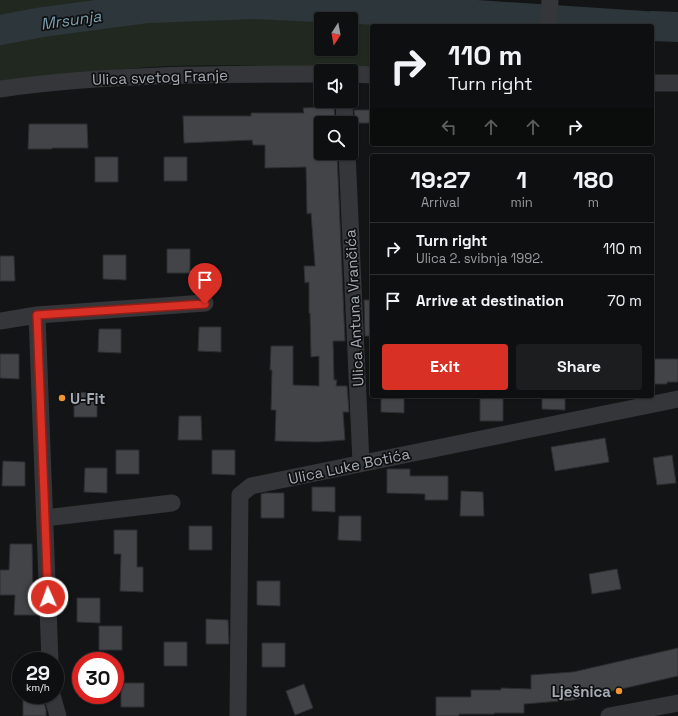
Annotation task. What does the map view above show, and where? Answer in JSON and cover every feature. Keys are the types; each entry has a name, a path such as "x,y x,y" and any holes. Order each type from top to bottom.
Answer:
{"street":[{"path":"548,24 550,0"},
{"name":"Ulica svetog Franje","path":"0,89 41,83 113,77 215,74 314,74"},
{"path":"358,74 370,75"},
{"path":"654,83 678,83"},
{"name":"Ulica Antuna Vrančića","path":"347,160 361,463"},
{"path":"0,321 37,315 205,304"},
{"path":"37,315 50,652"},
{"name":"Ulica Luke Botića","path":"238,716 240,494 251,486 678,399"},
{"path":"45,518 172,503"},
{"path":"609,716 678,703"},
{"path":"55,704 58,716"}],"shaded area":[{"path":"0,0 126,0 102,2 0,20"},
{"path":"405,0 458,0 458,3"},
{"path":"208,17 251,17 314,20 314,56 358,56 358,22 401,24 370,24 370,69 358,69 358,64 314,64 314,68 194,65 148,67 0,82 0,43 140,21"}],"building":[{"path":"303,108 334,108 335,116 314,116 314,160 337,160 345,341 333,341 334,380 337,380 336,386 347,386 349,412 343,412 345,440 318,442 275,441 276,410 271,410 271,346 293,346 293,385 319,386 319,356 311,357 309,282 305,283 304,266 315,266 311,213 307,214 306,167 265,168 265,145 253,145 252,140 184,143 183,116 251,116 251,113 304,113"},
{"path":"354,110 370,110 370,123 358,123 358,116 354,116"},
{"path":"29,124 87,124 88,148 28,149"},
{"path":"95,157 118,157 118,182 95,182"},
{"path":"164,157 187,157 187,181 164,181"},
{"path":"167,249 190,249 190,273 167,273"},
{"path":"103,255 126,255 126,280 103,279"},
{"path":"0,256 14,256 15,281 0,281"},
{"path":"364,300 370,300 370,336 365,336"},
{"path":"199,327 221,327 221,352 198,351"},
{"path":"99,329 121,329 121,353 98,352"},
{"path":"0,354 19,354 19,379 0,378"},
{"path":"654,359 678,359 678,382 667,382 667,384 654,384"},
{"path":"74,392 97,393 97,417 74,417"},
{"path":"381,398 404,398 404,413 381,412"},
{"path":"480,398 503,398 503,421 480,421"},
{"path":"542,398 565,398 565,410 542,409"},
{"path":"179,416 201,416 202,440 178,440"},
{"path":"605,438 609,462 555,471 551,447"},
{"path":"116,450 139,450 139,474 116,474"},
{"path":"212,450 235,450 235,475 212,474"},
{"path":"672,455 676,483 657,485 653,458"},
{"path":"3,461 25,462 25,486 2,486"},
{"path":"85,468 107,468 107,493 84,492"},
{"path":"387,469 410,469 410,476 448,476 448,500 425,500 425,494 387,493"},
{"path":"312,487 335,487 335,512 312,511"},
{"path":"461,491 483,492 484,516 460,516"},
{"path":"284,493 284,518 261,518 261,494"},
{"path":"339,516 361,516 361,541 338,540"},
{"path":"189,526 212,526 212,550 189,550"},
{"path":"114,530 137,530 137,567 143,567 143,592 120,591 121,554 114,554"},
{"path":"10,544 32,544 33,591 37,591 38,615 14,615 15,595 0,595 0,570 9,570"},
{"path":"617,569 621,589 592,594 589,574"},
{"path":"257,581 280,581 280,606 257,605"},
{"path":"77,598 100,598 100,623 77,622"},
{"path":"206,619 228,620 229,644 206,644"},
{"path":"99,626 122,626 122,650 99,650"},
{"path":"164,642 187,642 187,666 164,666"},
{"path":"262,643 285,643 285,667 262,667"},
{"path":"678,648 678,676 573,700 524,704 524,713 459,714 459,716 436,716 436,697 471,697 471,690 501,690 501,688 531,689 531,675 573,672"},
{"path":"124,683 144,683 144,707 121,707 121,704 124,704"},
{"path":"304,684 313,708 295,715 286,691"},
{"path":"23,704 44,704 46,716 23,716"}],"waterway":[{"path":"462,14 463,0"},
{"name":"Mrsunja","path":"0,30 43,22 149,8 255,4 462,14 614,24"},
{"name":"Mrsunja","path":"654,26 678,27"}],"place":[{"name":"U-Fit","path":"62,398"},
{"name":"Lješnica","path":"619,691"}],"route":[{"path":"48,597 37,315 205,304"}]}
